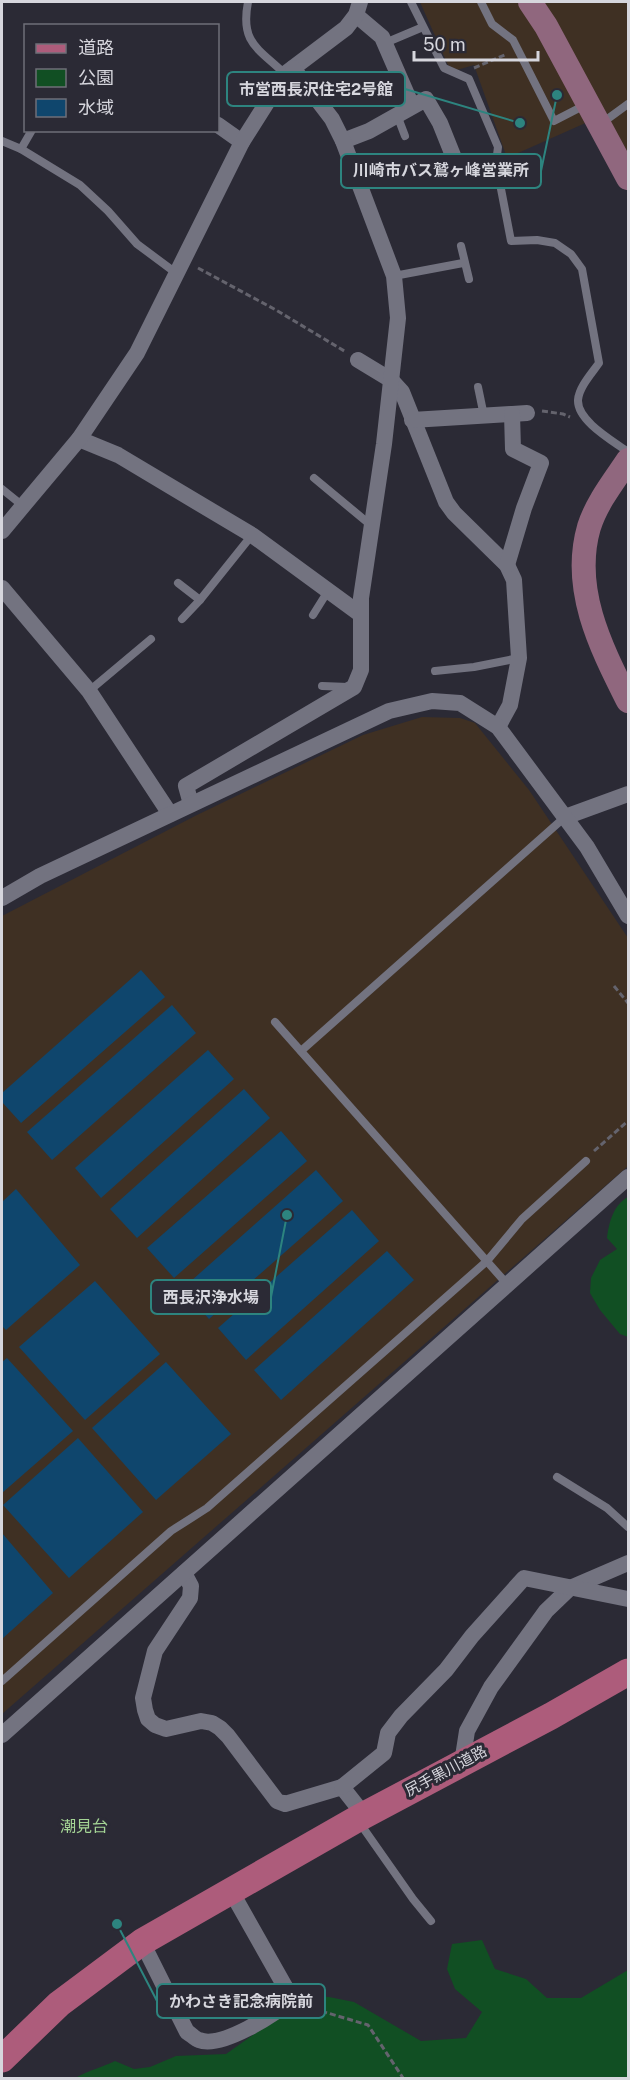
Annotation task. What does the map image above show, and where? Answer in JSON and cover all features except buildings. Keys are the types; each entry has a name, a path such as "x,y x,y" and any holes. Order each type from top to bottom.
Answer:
{"main road":[{"name":"尻手黒川道路","path":"2,2059 59,2004 142,1942 360,1817 551,1716 628,1672"},
{"name":"尻手黒川道路","path":"2,2040 62,1985 132,1934 210,1891 264,1871"}],"street":[{"path":"530,2 546,26 628,178"},
{"path":"2,531 79,439 137,353 242,142 289,71 346,28 358,8 382,37 412,106"},
{"path":"191,804 186,786 354,687 361,670 360,614 373,528 398,318 394,276 343,141 332,119 289,71"},
{"path":"343,141 369,131 426,99 440,123 460,173"},
{"path":"219,126 242,142"},
{"path":"358,360 391,380 402,392 446,502 454,513 507,565 514,580 519,658 510,705 498,727"},
{"path":"412,420 520,414 513,449 541,463 524,508 507,565"},
{"path":"79,439 118,455 252,535 360,614"},
{"path":"628,460 605,493 590,525 584,551 584,577 588,607 595,629 607,660 628,701"},
{"path":"2,588 89,690 170,814"},
{"path":"2,898 40,876 389,711 432,701 460,704 498,727 587,847 628,916"},
{"path":"565,817 628,794"},
{"path":"2,1735 628,1177"},
{"path":"462,1763 467,1731 491,1687 546,1611 570,1588 628,1563"},
{"path":"184,1573 191,1586 190,1598 155,1651 143,1698 148,1719 155,1725 166,1729 201,1721 212,1723 220,1728 277,1801 285,1804 342,1787 384,1753 388,1733 401,1716 446,1670 472,1636 524,1578 628,1599"},
{"path":"342,1787 360,1817"},
{"path":"142,1942 187,2032 198,2040 215,2042 242,2031 282,2008 292,1999 231,1891"}],"lane":[{"path":"248,2 245,25 250,41 289,71"},
{"path":"411,2 444,68 469,79 498,147 496,163 511,241 537,240 555,243 571,254 582,269 599,363 581,390 578,400 580,411 586,421 628,452"},
{"path":"481,2 492,24 513,40 554,121 593,114 628,104"},
{"path":"385,43 423,27"},
{"path":"397,114 405,136"},
{"path":"21,149 31,132"},
{"path":"2,141 21,149 80,185 137,243 179,266"},
{"path":"461,246 469,279"},
{"path":"394,276 464,262"},
{"path":"478,387 484,416"},
{"path":"314,478 373,528"},
{"path":"2,489 23,506"},
{"path":"182,620 252,535"},
{"path":"178,583 200,600"},
{"path":"313,615 328,591"},
{"path":"89,690 151,639"},
{"path":"435,671 474,667 519,658"},
{"path":"322,686 354,687"},
{"path":"301,1051 565,817"},
{"path":"275,1022 507,1284"},
{"path":"2,1681 171,1531 207,1508 487,1261 522,1218 586,1161"},
{"path":"557,1477 606,1508 628,1527"},
{"path":"360,1817 413,1899 431,1921"}],"path":[{"path":"459,75 513,52"},
{"path":"179,266 276,310 358,360"},
{"path":"520,414 546,410 578,421 586,421"},
{"path":"614,986 628,1003"},
{"path":"586,1161 628,1120"},
{"path":"292,1999 321,2012 368,2025 403,2079"}],"shaded area":[{"path":"420,2 628,2 628,182 590,121 507,158 474,65 457,70 448,65"},
{"path":"422,717 460,718 475,723 529,790 628,938 628,1166 2,1714 2,916 195,816 363,735"}],"green space":[{"path":"628,1197 628,1337 620,1334 600,1310 590,1293 591,1278 600,1260 617,1249 607,1238 609,1226 615,1210"},
{"path":"482,1940 495,1969 526,1979 547,1998 581,1998 628,1970 628,2078 76,2078 115,2061 134,2069 150,2067 176,2056 226,2054 308,1996 354,2002 421,2041 466,2038 482,2012 455,1989 447,1969 452,1944"}],"water":[{"path":"141,970 165,997 21,1123 2,1102 2,1093"},
{"path":"172,1005 196,1033 52,1160 27,1132"},
{"path":"208,1050 234,1079 101,1198 75,1168"},
{"path":"244,1089 270,1118 137,1238 110,1209"},
{"path":"281,1131 307,1161 174,1278 147,1248"},
{"path":"316,1170 343,1201 209,1319 182,1289"},
{"path":"16,1189 80,1265 6,1330 2,1326 2,1202"},
{"path":"352,1210 379,1241 246,1360 218,1328"},
{"path":"387,1251 414,1280 281,1400 254,1370"},
{"path":"95,1281 160,1354 85,1420 19,1347"},
{"path":"7,1358 73,1431 2,1493 2,1362"},
{"path":"166,1362 231,1434 156,1500 92,1428"},
{"path":"78,1438 143,1512 69,1578 3,1505"},
{"path":"2,1533 53,1593 2,1639"}],"place":[{"name":"川崎市バス鷲ヶ峰営業所","path":"557,95"},
{"name":"市営西長沢住宅2号館","path":"520,123"},
{"name":"西長沢浄水場","path":"287,1215"},
{"name":"かわさき記念病院前","path":"117,1924"}],"district":[{"name":"潮見台","path":"84,1826"}]}
